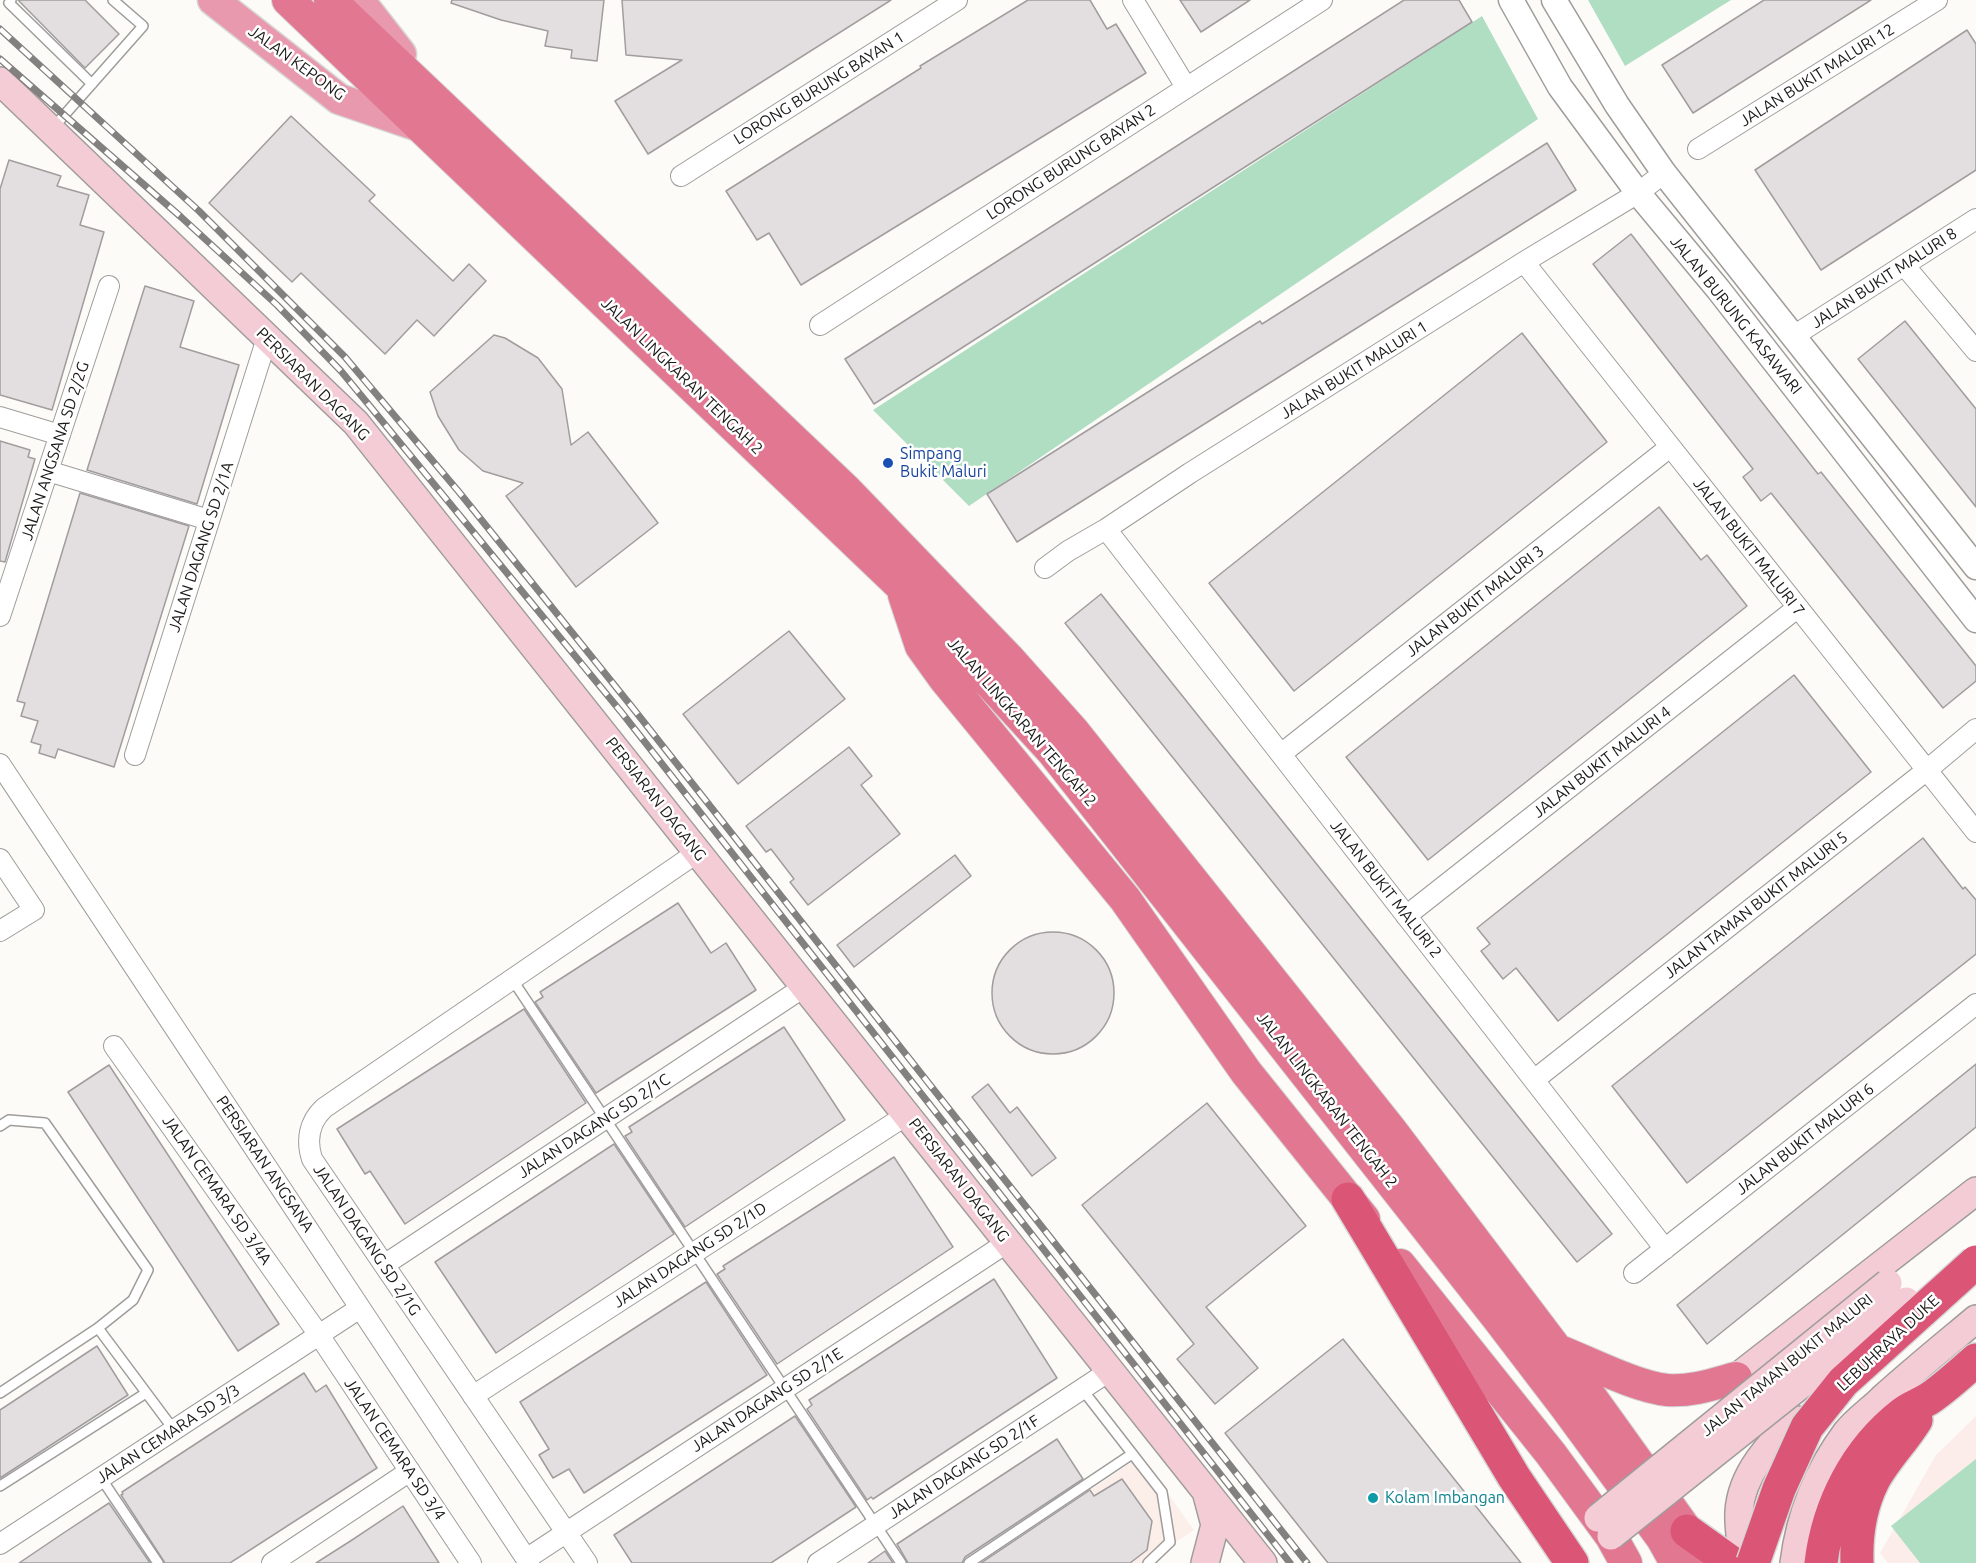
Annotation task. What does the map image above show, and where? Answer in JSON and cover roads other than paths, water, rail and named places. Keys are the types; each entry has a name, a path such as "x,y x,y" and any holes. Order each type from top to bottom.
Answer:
{"highway":[{"name":"JALAN LINGKARAN TENGAH 2","path":"288,0 430,115 846,490 1008,658 1074,732 1397,1138 1557,1350 1687,1531 1706,1563"},
{"name":"JALAN LINGKARAN TENGAH 2","path":"330,0 430,115 901,586 989,680 1060,762 1552,1388 1662,1538 1676,1563"},
{"path":"901,586 921,646 944,678 1125,899 1246,1072 1551,1454 1604,1527 1626,1563"},
{"path":"1348,1199 1514,1477 1572,1563"},
{"name":"LEBUHRAYA DUKE","path":"1753,1563 1779,1489 1807,1427 1844,1382 1976,1262"},
{"path":"1557,1350 1641,1383 1668,1390 1699,1388 1736,1378"},
{"path":"1821,1563 1827,1524 1857,1461 1881,1433 1903,1413 1929,1398 1976,1360"},
{"path":"1857,1563 1858,1528 1864,1503 1874,1480 1906,1437 1929,1398"},
{"path":"1687,1531 1732,1563"}],"main road":[{"name":"JALAN KEPONG","path":"211,0 339,99 430,115"},
{"path":"359,0 430,115"},
{"name":"PERSIARAN DAGANG","path":"0,81 356,423 1206,1490 1255,1561"},
{"path":"1788,1428 1765,1425 1747,1416 1737,1397 1736,1378 1976,1191"},
{"name":"JALAN TAMAN BUKIT MALURI","path":"1604,1527 1897,1292 1976,1211"},
{"name":"JALAN TAMAN BUKIT MALURI","path":"1897,1292 1976,1246"},
{"path":"1743,1563 1740,1504 1759,1458 1788,1428 1976,1285"},
{"path":"1794,1563 1797,1540 1807,1504 1823,1468 1847,1431 1976,1319"},
{"path":"1759,1458 1754,1496 1758,1523 1779,1563"},
{"path":"1205,1563 1215,1525 1206,1490"}],"street":[{"name":"LORONG BURUNG BAYAN 1","path":"681,176 957,0"},
{"path":"1133,0 1186,87"},
{"name":"LORONG BURUNG BAYAN 2","path":"820,325 1322,0"},
{"name":"JALAN BURUNG KASAWARI","path":"1511,0 1560,87 1638,192 1725,299 1976,620"},
{"name":"JALAN BURUNG KASAWARI","path":"1554,0 1617,105 1664,173 1792,338 1976,567"},
{"name":"JALAN BUKIT MALURI 12","path":"1698,149 1936,0"},
{"name":"JALAN BUKIT MALURI 1","path":"1044,568 1190,473 1638,192 1664,173"},
{"name":"JALAN BUKIT MALURI 8","path":"1792,338 1976,219"},
{"name":"JALAN BUKIT MALURI 7","path":"1524,262 1976,832"},
{"path":"1904,265 1976,351"},
{"name":"JALAN ANGSANA SD 2/2G","path":"0,616 109,286"},
{"name":"JALAN DAGANG SD 2/1A","path":"135,756 267,338"},
{"path":"0,417 60,435"},
{"name":"JALAN BUKIT MALURI 3","path":"1281,754 1670,447"},
{"path":"48,471 209,520"},
{"name":"JALAN BUKIT MALURI 2","path":"1106,529 1665,1249"},
{"name":"JALAN BUKIT MALURI 4","path":"1406,915 1797,608"},
{"name":"JALAN TAMAN BUKIT MALURI 5","path":"1534,1080 1976,729"},
{"name":"PERSIARAN ANGSANA","path":"0,764 528,1561"},
{"name":"JALAN DAGANG SD 2/1G","path":"587,1563 312,1159 308,1139 314,1119 324,1108 698,852"},
{"path":"0,859 34,910 0,931"},
{"name":"JALAN DAGANG SD 2/1C","path":"384,1265 804,987"},
{"name":"JALAN BUKIT MALURI 6","path":"1634,1273 1976,1004"},
{"name":"JALAN CEMARA SD 3/4A","path":"114,1046 319,1335"},
{"name":"JALAN DAGANG SD 2/1D","path":"473,1396 908,1114"},
{"name":"JALAN DAGANG SD 2/1E","path":"528,1561 566,1533 1008,1242"},
{"name":"JALAN CEMARA SD 3/3","path":"0,1544 360,1308"},
{"name":"JALAN CEMARA SD 3/4","path":"319,1335 471,1563"},
{"name":"JALAN DAGANG SD 2/1F","path":"818,1563 1111,1370"},
{"path":"272,1563 410,1472"}],"lane":[{"path":"11,0 9,3 92,84"},
{"path":"50,131 143,26 112,0"},
{"path":"512,979 901,1563"},
{"path":"0,1126 9,1120 45,1123 147,1269 134,1300 98,1328 0,1393"},
{"path":"98,1328 174,1430"},
{"path":"1082,1389 1162,1492 1170,1542 1148,1563"},
{"path":"0,1486 146,1393"},
{"path":"969,1563 1132,1454"},
{"path":"102,1478 159,1563"}],"railway":[{"path":"0,29 199,211 345,357 459,492 632,707 1307,1563"},
{"path":"0,59 181,217 277,305 341,371 622,713 1290,1563"}],"place":[{"name":"Simpang Bukit Maluri","path":"888,463"},
{"name":"Kolam Imbangan","path":"1373,1498"}]}
